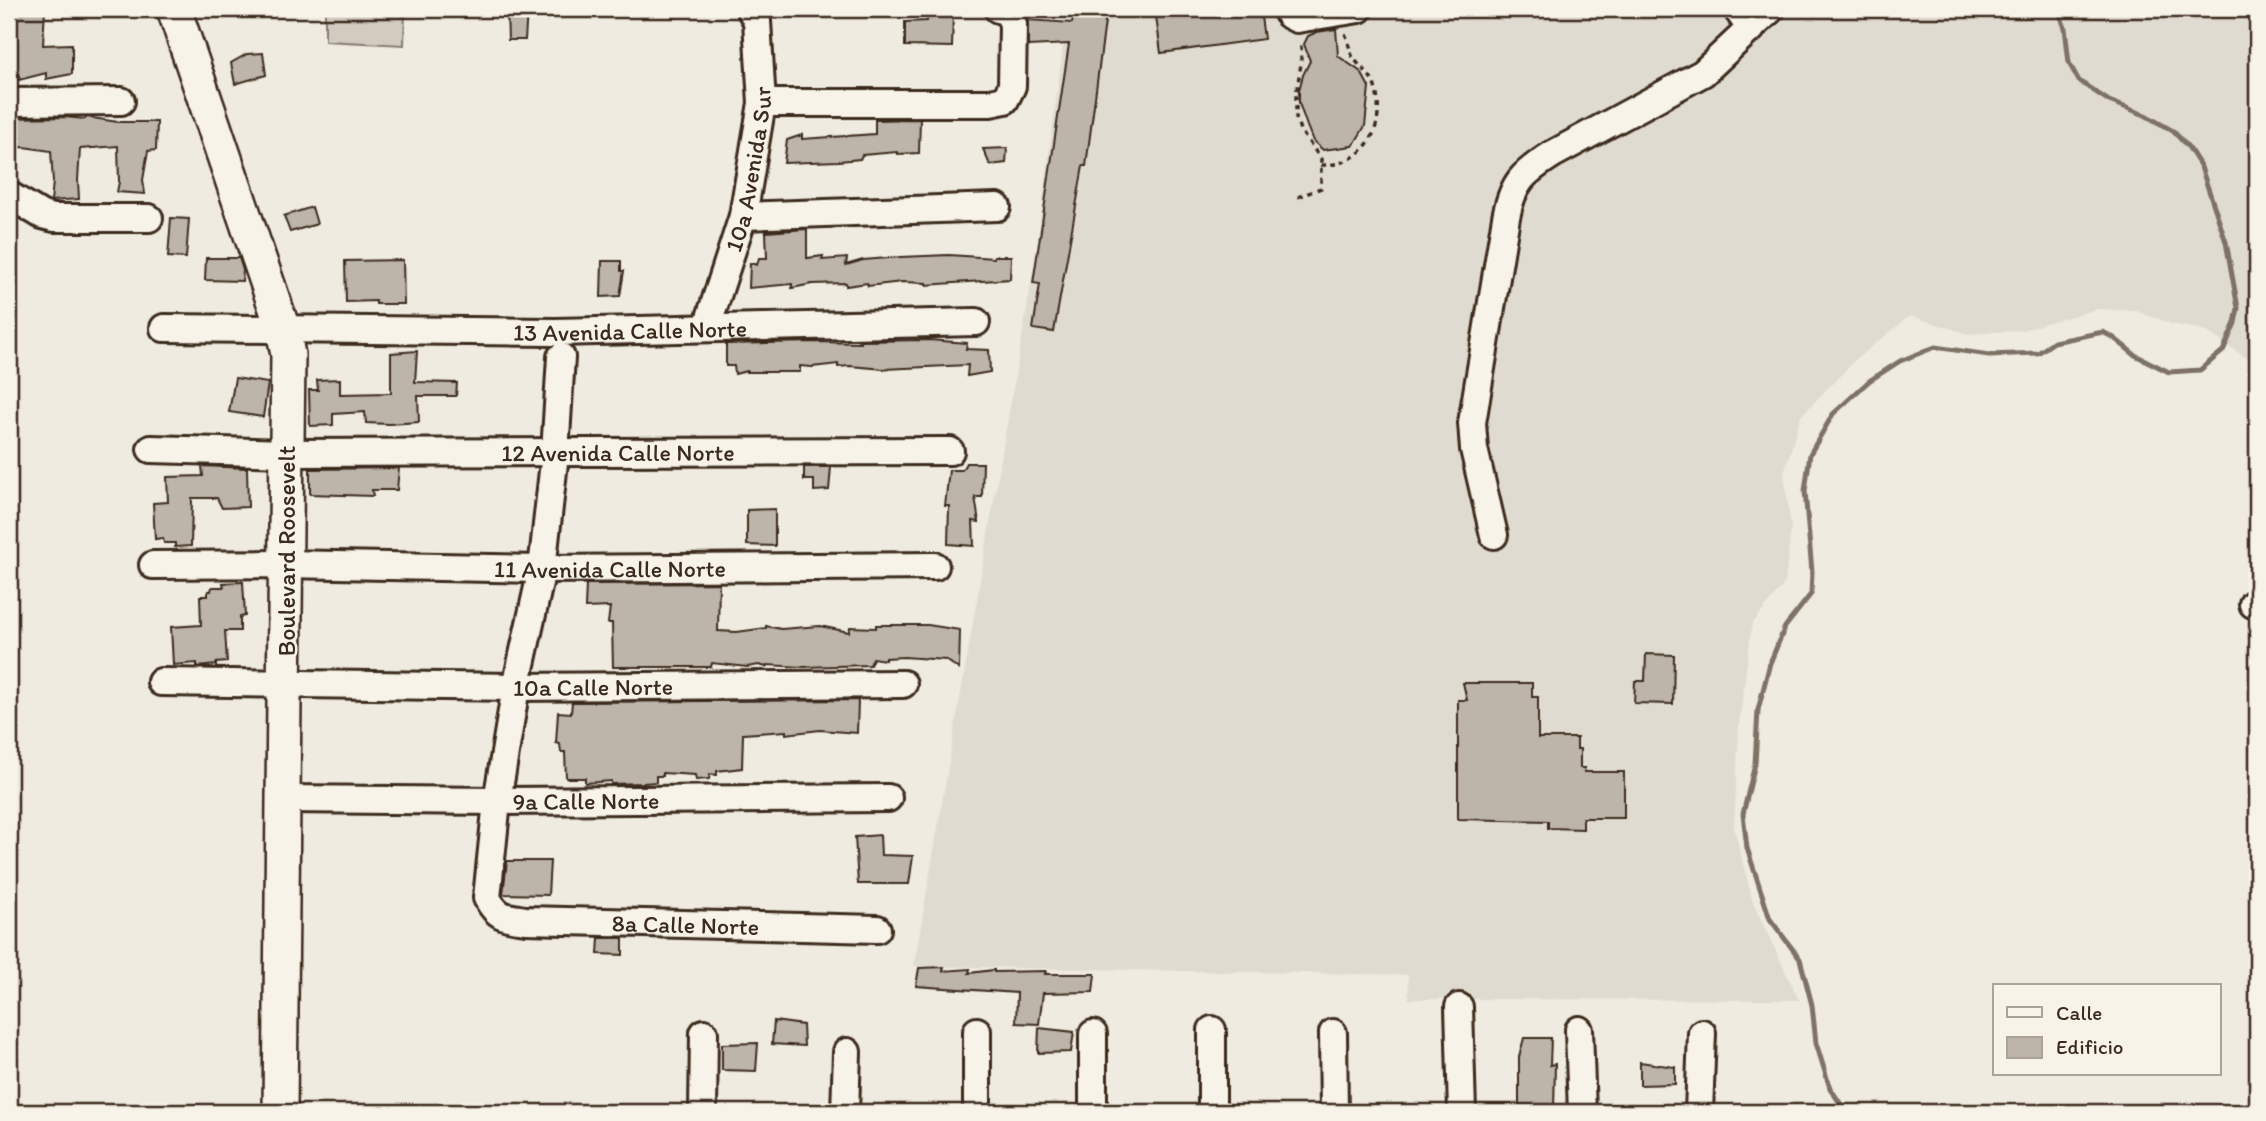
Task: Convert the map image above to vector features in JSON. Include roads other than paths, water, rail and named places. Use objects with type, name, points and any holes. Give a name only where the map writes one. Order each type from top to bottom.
[{"type":"main road","name":"Boulevard Roosevelt","points":[[174,9],[283,329],[288,355],[280,1112]]},
{"type":"street","name":"10a Avenida Sur","points":[[707,327],[743,216],[762,103],[757,20],[750,9]]},
{"type":"street","points":[[762,103],[990,103],[1005,100],[1012,86],[1013,24],[1008,12],[999,9]]},
{"type":"street","points":[[1286,9],[1289,15],[1297,19],[1359,9]]},
{"type":"street","points":[[1494,535],[1474,449],[1472,423],[1506,217],[1510,196],[1517,181],[1532,167],[1553,154],[1703,73],[1744,19],[1771,9]]},
{"type":"street","points":[[9,102],[121,101]]},
{"type":"street","points":[[9,195],[42,215],[54,218],[149,218]]},
{"type":"street","points":[[743,216],[998,207]]},
{"type":"street","name":"13 Avenida Calle Norte","points":[[164,328],[556,332],[976,322]]},
{"type":"street","points":[[497,801],[516,687],[542,569],[555,453],[561,357]]},
{"type":"street","name":"12 Avenida Calle Norte","points":[[152,449],[286,453],[950,451]]},
{"type":"street","name":"11 Avenida Calle Norte","points":[[153,565],[284,564],[542,569],[935,566]]},
{"type":"street","name":"10a Calle Norte","points":[[161,682],[516,687],[903,684]]},
{"type":"street","name":"9a Calle Norte","points":[[285,799],[497,801],[888,798]]},
{"type":"street","name":"8a Calle Norte","points":[[497,801],[487,898],[495,912],[503,916],[526,920],[877,929]]},
{"type":"street","points":[[1459,1007],[1462,1112]]},
{"type":"street","points":[[1212,1030],[1212,1112]]},
{"type":"street","points":[[1579,1030],[1582,1112]]},
{"type":"street","points":[[976,1112],[977,1031]]},
{"type":"street","points":[[1699,1112],[1702,1032]]},
{"type":"street","points":[[703,1112],[704,1033]]},
{"type":"street","points":[[1333,1033],[1334,1112]]},
{"type":"street","points":[[1093,1034],[1093,1112]]},
{"type":"street","points":[[845,1112],[847,1052]]},
{"type":"waterway","points":[[1846,1112],[1830,1088],[1816,1043],[1812,1005],[1800,959],[1770,919],[1747,848],[1743,814],[1755,764],[1758,710],[1770,663],[1785,627],[1811,594],[1812,572],[1805,491],[1810,454],[1833,414],[1869,381],[1900,361],[1935,347],[1989,355],[2038,353],[2054,342],[2103,332],[2135,355],[2169,372],[2200,370],[2223,351],[2235,323],[2238,308],[2226,242],[2201,167],[2189,148],[2173,131],[2145,115],[2109,101],[2079,81],[2069,63],[2065,28],[2058,9]]}]
